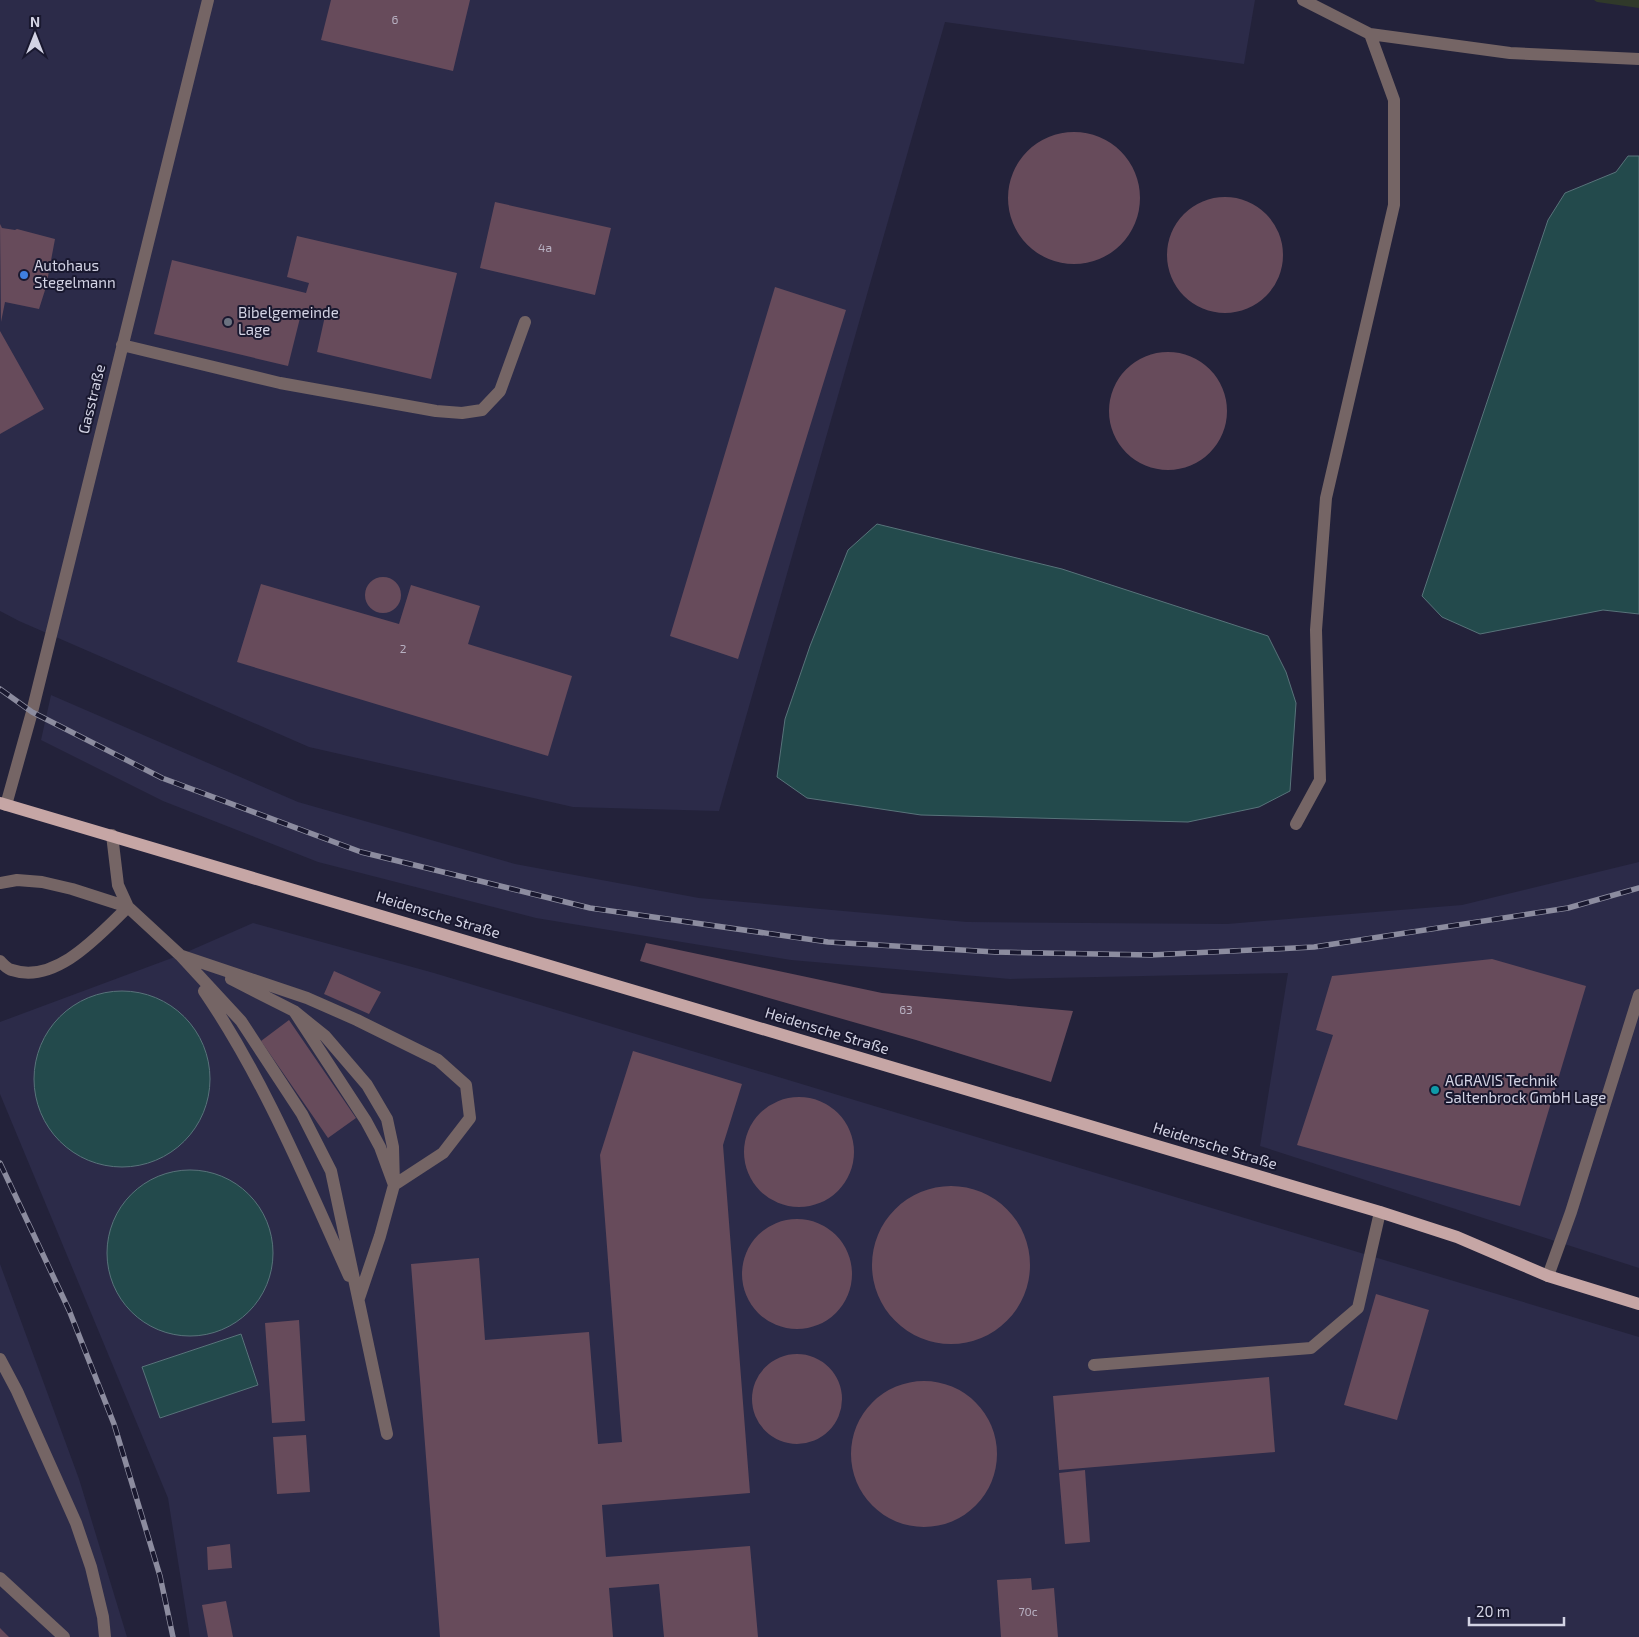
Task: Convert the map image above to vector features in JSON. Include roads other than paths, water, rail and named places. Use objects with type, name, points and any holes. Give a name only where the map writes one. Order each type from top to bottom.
[{"type":"main road","name":"Heidensche Straße","points":[[3,804],[1380,1212],[1457,1237],[1548,1276],[1639,1304]]},
{"type":"street","name":"Gasstraße","points":[[3,804],[34,702],[208,0]]},
{"type":"street","points":[[1303,0],[1370,34],[1510,53],[1639,59]]},
{"type":"street","points":[[1296,824],[1320,780],[1316,630],[1326,498],[1394,206],[1394,100],[1370,34]]},
{"type":"street","points":[[122,345],[280,383],[436,411],[462,413],[482,410],[500,391],[525,322]]},
{"type":"street","points":[[112,835],[118,886],[128,907],[180,955],[242,1021],[302,1114],[331,1170],[387,1434]]},
{"type":"street","points":[[0,883],[16,880],[42,882],[72,889],[128,907]]},
{"type":"street","points":[[0,961],[10,970],[33,974],[59,965],[86,948],[128,907]]},
{"type":"street","points":[[180,955],[307,998],[357,1020],[438,1060],[466,1085],[470,1118],[443,1152],[394,1185]]},
{"type":"street","points":[[180,955],[294,1011],[325,1036],[366,1085],[387,1119],[393,1147],[394,1185],[380,1236],[359,1298]]},
{"type":"street","points":[[180,955],[222,1017],[286,1138],[359,1298]]},
{"type":"street","points":[[1548,1276],[1571,1212],[1639,995]]},
{"type":"street","points":[[294,1011],[366,1121],[380,1147],[394,1185]]},
{"type":"street","points":[[1094,1365],[1311,1348],[1358,1308],[1380,1212]]},
{"type":"street","points":[[0,1360],[17,1391],[76,1523],[91,1567],[103,1617],[105,1637]]},
{"type":"street","points":[[0,1578],[64,1637]]},
{"type":"railway","points":[[0,689],[32,712],[162,778],[361,852],[590,908],[828,942],[995,952],[1151,955],[1314,947],[1568,908],[1639,888]]},
{"type":"railway","points":[[0,1163],[69,1310],[114,1424],[160,1576],[173,1637]]},
{"type":"place","name":"Autohaus Stegelmann","points":[[24,275]]},
{"type":"place","name":"Bibelgemeinde Lage","points":[[228,322]]},
{"type":"place","name":"AGRAVIS Technik Saltenbrock GmbH Lage","points":[[1435,1090]]}]
